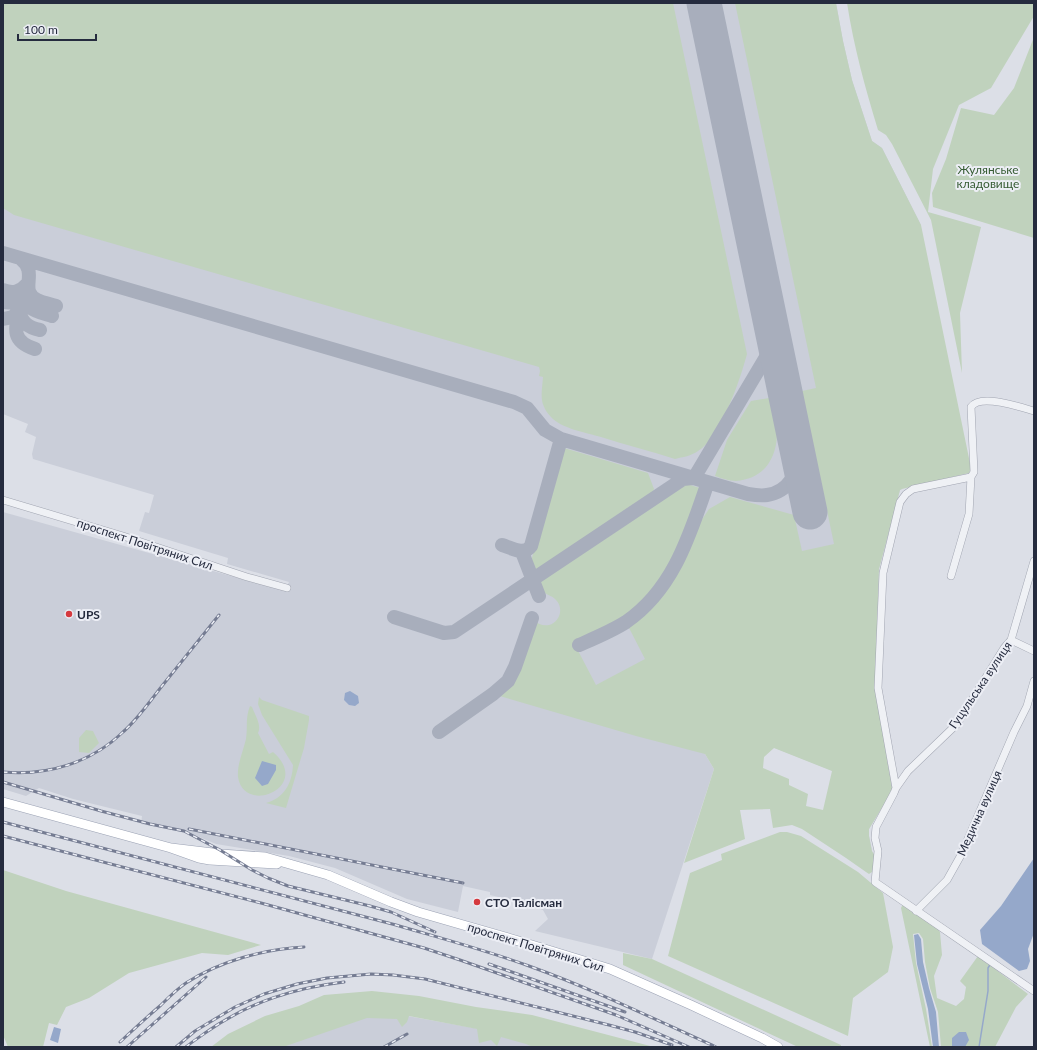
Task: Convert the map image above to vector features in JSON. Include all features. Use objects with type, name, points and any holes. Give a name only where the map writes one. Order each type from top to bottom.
[{"type":"main road","name":"проспект Повітряних Сил","points":[[3,802],[171,848],[198,858],[288,864],[328,875],[418,912],[610,969],[691,1005],[778,1047]]},
{"type":"street","points":[[951,576],[969,514],[971,477],[974,472],[971,407],[973,404],[984,401],[999,402],[1034,411]]},
{"type":"street","points":[[896,788],[878,688],[883,573],[900,502],[906,494],[913,489],[971,477]]},
{"type":"street","name":"проспект Повітряних Сил","points":[[3,500],[287,588]]},
{"type":"street","name":"Гуцульська вулиця","points":[[916,911],[875,882],[878,851],[875,832],[876,827],[896,788],[908,771],[957,724],[1004,648],[1011,640],[1034,561]]},
{"type":"street","points":[[1011,640],[1034,651]]},
{"type":"street","name":"Медична вулиця","points":[[916,911],[947,880],[961,856],[1014,732],[1027,706],[1034,681]]},
{"type":"street","name":"Медична вулиця","points":[[1027,706],[1034,699]]},
{"type":"street","points":[[916,911],[1034,991]]},
{"type":"shaded area","points":[[3,3],[836,3],[852,80],[872,141],[882,148],[921,225],[902,489],[900,490],[879,569],[878,578],[875,687],[892,788],[889,796],[869,829],[872,851],[838,773],[775,748],[705,754],[714,769],[652,959],[535,931],[548,919],[543,910],[523,903],[490,895],[490,892],[463,886],[458,912],[407,899],[335,868],[289,856],[216,844],[192,834],[141,824],[142,816],[73,799],[39,788],[26,796],[3,789],[3,512],[285,591],[289,582],[227,564],[228,558],[139,531],[145,512],[149,513],[154,495],[33,459],[32,454],[36,437],[25,432],[28,424],[3,414]]},
{"type":"shaded area","points":[[346,1005],[580,1047],[232,1047]]},
{"type":"green space","points":[[3,3],[673,3],[747,354],[740,378],[722,421],[706,444],[698,451],[675,459],[574,430],[555,421],[544,407],[542,402],[543,377],[539,376],[539,367],[14,215],[3,208]]},
{"type":"green space","points":[[735,3],[836,3],[852,80],[872,141],[882,148],[921,225],[971,468],[969,473],[900,490],[879,569],[875,687],[892,788],[889,796],[869,829],[872,851],[875,856],[875,865],[872,872],[869,874],[802,829],[792,825],[773,828],[770,809],[740,810],[745,839],[684,863],[714,769],[705,754],[636,736],[496,695],[510,682],[517,668],[534,621],[549,625],[556,621],[560,614],[560,607],[558,603],[554,598],[542,590],[539,582],[687,484],[700,488],[687,528],[671,564],[660,580],[648,595],[633,609],[610,625],[574,643],[596,685],[645,659],[628,626],[649,609],[673,579],[685,559],[697,527],[709,509],[730,497],[794,515],[802,551],[834,544],[802,391],[816,388]],"holes":[[[774,748],[832,771],[823,810],[806,806],[808,794],[789,785],[789,779],[763,768],[764,757]]]},
{"type":"green space","points":[[847,3],[1034,3],[1034,16],[991,88],[959,105],[933,169],[928,212],[981,227],[960,313],[962,373],[931,220],[892,144],[886,135],[878,130],[860,67]]},
{"type":"green space","name":"Жулянське кладовище","points":[[1034,37],[1034,238],[933,207],[932,193],[946,159],[961,108],[994,115],[1014,88]]},
{"type":"green space","points":[[769,398],[777,431],[776,444],[771,460],[761,472],[745,479],[733,481],[715,476],[727,440],[751,401]]},
{"type":"green space","points":[[564,448],[648,473],[654,489],[652,494],[535,572],[531,561]]},
{"type":"green space","points":[[259,697],[262,700],[309,716],[304,748],[286,808],[266,803],[278,798],[286,789],[291,778],[293,765],[262,715],[258,704]]},
{"type":"green space","points":[[250,706],[252,707],[259,723],[258,733],[269,754],[273,752],[283,765],[285,776],[281,786],[273,792],[262,795],[252,794],[243,789],[238,777],[239,763],[246,739],[247,719]]},
{"type":"green space","points":[[86,730],[93,731],[99,743],[89,753],[79,752],[79,738]]},
{"type":"green space","points":[[780,832],[787,832],[801,836],[858,872],[883,893],[893,947],[888,972],[853,998],[848,1036],[668,956],[690,873],[722,860],[721,854]]},
{"type":"green space","points":[[3,870],[66,891],[261,945],[228,955],[202,953],[129,973],[89,998],[66,1007],[57,1025],[49,1023],[43,1047],[8,1047],[3,1035]]},
{"type":"green space","points":[[903,904],[937,928],[940,932],[942,955],[934,976],[937,998],[956,1006],[964,999],[966,987],[960,981],[978,956],[1028,994],[1016,1007],[995,1047],[941,1047],[938,1012],[930,988],[925,962],[923,939],[919,933],[913,934],[916,963],[926,1009],[932,1047],[930,1047],[901,908]]},
{"type":"green space","points":[[623,953],[652,959],[841,1045],[841,1047],[798,1047],[623,965]]},
{"type":"green space","points":[[372,991],[419,996],[476,1007],[532,1015],[654,1047],[533,1047],[501,1037],[497,1046],[491,1040],[479,1043],[477,1029],[409,1016],[407,1022],[402,1027],[397,1019],[367,1018],[283,1047],[211,1047],[228,1034],[265,1016],[299,1006],[324,995]]},
{"type":"water","points":[[350,691],[358,696],[359,703],[355,706],[349,705],[344,700],[345,693]]},
{"type":"water","points":[[262,761],[276,765],[276,770],[268,784],[262,786],[255,778]]},
{"type":"water","points":[[1034,858],[1034,933],[1028,949],[1030,961],[1027,969],[1019,971],[982,944],[980,930],[1001,906]]},
{"type":"water","points":[[918,934],[921,939],[923,962],[936,1012],[939,1047],[933,1047],[928,1009],[917,964],[914,935]]},
{"type":"water","points":[[54,1027],[61,1029],[58,1043],[50,1040]]},
{"type":"water","points":[[959,1032],[966,1032],[969,1040],[965,1047],[952,1047],[952,1038]]},
{"type":"waterway","points":[[979,1047],[988,991],[988,968],[991,963]]},
{"type":"taxiway","points":[[3,253],[514,402],[527,408],[545,430],[561,439],[748,494],[767,495],[781,490],[786,486],[797,468],[798,453]]},
{"type":"taxiway","points":[[21,259],[26,264],[28,270],[28,286],[32,296],[39,301],[56,306]]},
{"type":"taxiway","points":[[3,290],[16,292],[27,284]]},
{"type":"taxiway","points":[[26,290],[25,297],[29,306],[32,309],[52,316]]},
{"type":"taxiway","points":[[3,302],[10,303],[16,301],[21,298],[25,292]]},
{"type":"taxiway","points":[[20,308],[23,321],[32,328],[40,330]]},
{"type":"taxiway","points":[[20,309],[16,328],[18,338],[27,346],[35,349]]},
{"type":"taxiway","points":[[3,319],[13,317],[20,309]]},
{"type":"taxiway","points":[[694,478],[775,342]]},
{"type":"taxiway","points":[[502,545],[521,551],[528,549],[531,546],[561,439]]},
{"type":"taxiway","points":[[394,617],[444,633],[454,632],[683,479],[692,478]]},
{"type":"taxiway","points":[[579,645],[626,622],[643,609],[657,594],[668,577],[687,540],[708,482]]},
{"type":"taxiway","points":[[522,552],[539,596]]},
{"type":"taxiway","points":[[439,732],[493,694],[508,681],[515,667],[532,618]]},
{"type":"runway","points":[[704,3],[810,512]]},
{"type":"railway","points":[[3,772],[36,772],[68,765],[97,752],[110,743],[139,716],[219,615]]},
{"type":"railway","points":[[3,782],[101,811],[184,831],[268,878],[288,886],[391,912],[435,932]]},
{"type":"railway","points":[[3,822],[396,925],[462,944],[529,966],[576,984],[716,1047]]},
{"type":"railway","points":[[189,829],[463,883]]},
{"type":"railway","points":[[3,836],[261,903],[424,948],[616,1015],[689,1047]]},
{"type":"railway","points":[[120,1042],[176,990],[199,975],[228,962],[258,953],[304,947]]},
{"type":"railway","points":[[489,964],[625,1012]]},
{"type":"railway","points":[[176,1047],[195,1031],[235,1007],[264,994],[297,984],[327,978],[371,974],[425,979],[609,1025],[672,1045]]},
{"type":"railway","points":[[127,1047],[206,977]]},
{"type":"railway","points":[[186,1047],[224,1021],[256,1004],[290,992],[344,982]]},
{"type":"railway","points":[[384,1047],[407,1034]]},
{"type":"place","name":"UPS","points":[[69,614]]},
{"type":"place","name":"СТО Талісман","points":[[477,902]]}]
